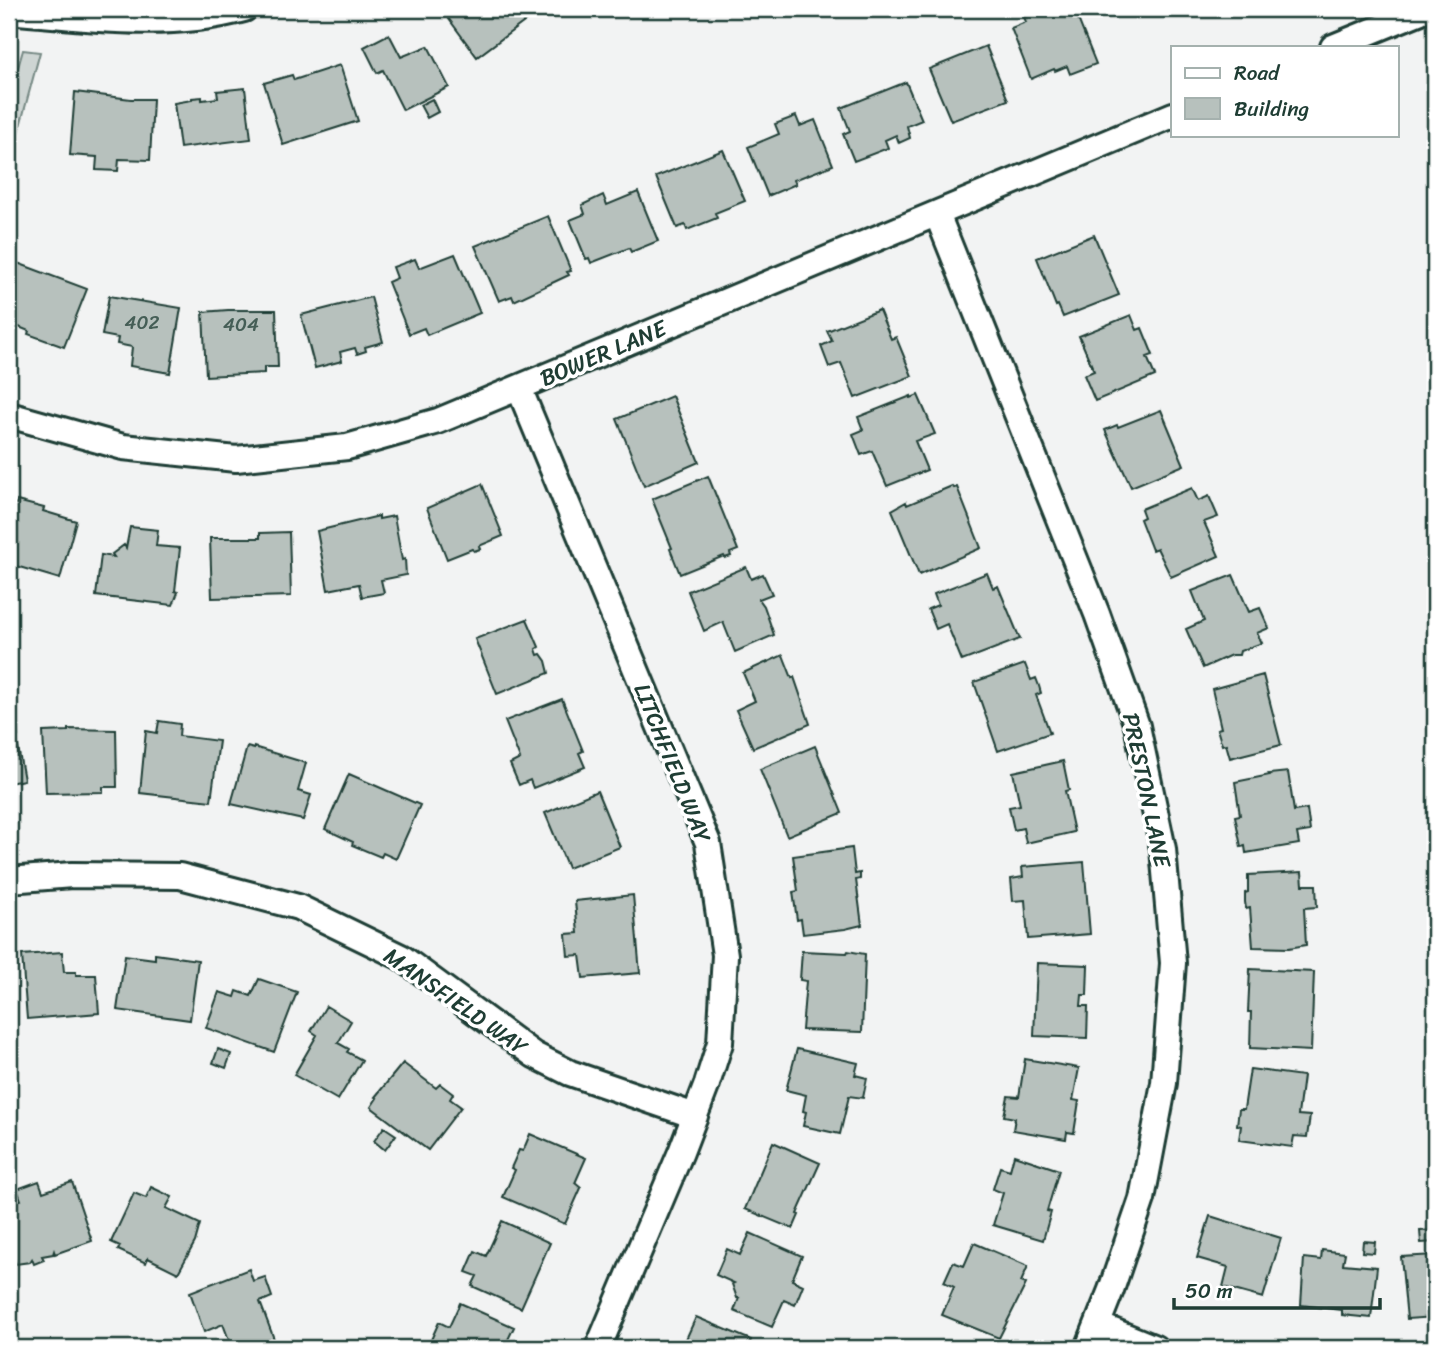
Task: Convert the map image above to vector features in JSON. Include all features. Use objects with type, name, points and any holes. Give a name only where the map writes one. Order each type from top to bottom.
[{"type":"street","points":[[9,11],[127,22],[219,16],[244,9]]},
{"type":"street","points":[[1334,46],[1370,19],[1426,9]]},
{"type":"street","name":"BOWER LANE","points":[[9,415],[123,447],[236,459],[348,447],[438,421],[1171,116]]},
{"type":"street","name":"PRESTON LANE","points":[[937,214],[1097,614],[1137,726],[1163,849],[1173,963],[1164,1083],[1142,1199],[1088,1348]]},
{"type":"street","name":"LITCHFIELD WAY","points":[[519,388],[708,843],[725,955],[720,1043],[695,1116],[598,1348]]},
{"type":"street","name":"MANSFIELD WAY","points":[[9,880],[72,874],[180,876],[298,907],[401,957],[534,1055],[570,1073],[695,1116]]},
{"type":"street","points":[[1098,1325],[1155,1348]]},
{"type":"shaded area","points":[[23,50],[40,52],[9,167],[9,99]]},
{"type":"building","points":[[1045,9],[1074,9],[1096,64],[1070,74],[1067,66],[1055,71],[1054,69],[1031,79],[1011,28],[1026,22],[1024,17]]},
{"type":"building","points":[[443,11],[539,11],[477,57]]},
{"type":"building","points":[[389,34],[401,57],[428,46],[449,87],[403,110],[383,70],[377,73],[364,47]]},
{"type":"building","points":[[986,46],[1008,100],[951,121],[929,69]]},
{"type":"building","points":[[340,65],[358,121],[283,145],[264,83],[292,75],[294,80]]},
{"type":"building","points":[[906,82],[922,120],[907,126],[910,138],[899,143],[896,135],[885,140],[888,148],[854,161],[843,134],[850,131],[841,108]]},
{"type":"building","points":[[245,88],[251,139],[180,148],[174,103],[192,98],[218,98],[217,91]]},
{"type":"building","points":[[75,92],[153,99],[150,160],[119,159],[118,171],[96,170],[97,157],[70,155]]},
{"type":"building","points":[[432,99],[438,112],[427,118],[420,105]]},
{"type":"building","points":[[796,116],[800,126],[815,120],[833,165],[794,180],[796,184],[768,196],[748,147],[779,134],[775,124]]},
{"type":"building","points":[[723,150],[745,201],[715,213],[717,218],[687,230],[685,225],[677,228],[656,177]]},
{"type":"building","points":[[638,192],[658,241],[631,252],[629,248],[591,263],[589,258],[586,259],[570,220],[585,214],[582,205],[603,195],[607,205]]},
{"type":"building","points":[[548,216],[571,271],[567,272],[569,275],[514,301],[512,296],[499,301],[475,246]]},
{"type":"building","points":[[1094,235],[1119,295],[1063,317],[1037,258]]},
{"type":"building","points":[[455,254],[480,313],[427,335],[424,328],[409,334],[388,282],[397,278],[393,267],[415,259],[419,268]]},
{"type":"building","points":[[12,261],[87,289],[64,347],[28,334],[29,331],[9,323],[9,270]]},
{"type":"building","points":[[109,296],[181,308],[170,373],[130,366],[132,347],[117,344],[118,338],[102,335]]},
{"type":"building","points":[[371,297],[383,342],[365,347],[366,351],[357,354],[355,348],[340,352],[342,361],[315,368],[301,315]]},
{"type":"building","points":[[276,310],[278,367],[264,367],[264,373],[206,376],[203,312]]},
{"type":"building","points":[[879,310],[891,339],[896,337],[912,376],[855,398],[841,363],[829,367],[821,346],[832,341],[827,331]]},
{"type":"building","points":[[1131,315],[1137,330],[1142,328],[1153,355],[1147,357],[1155,376],[1095,401],[1084,375],[1094,371],[1079,336]]},
{"type":"building","points":[[918,395],[935,434],[915,441],[927,470],[887,486],[872,451],[861,455],[853,434],[863,430],[858,417]]},
{"type":"building","points":[[672,396],[699,462],[644,486],[617,419]]},
{"type":"building","points":[[1161,410],[1184,465],[1131,487],[1105,430]]},
{"type":"building","points":[[708,476],[738,550],[730,553],[731,556],[724,556],[680,574],[652,499]]},
{"type":"building","points":[[482,484],[503,536],[479,546],[480,549],[472,549],[447,559],[427,508]]},
{"type":"building","points":[[952,486],[957,487],[981,548],[919,575],[892,510],[906,502],[907,505]]},
{"type":"building","points":[[1192,488],[1198,501],[1209,496],[1218,517],[1204,522],[1219,556],[1171,577],[1157,548],[1152,550],[1140,519],[1144,517],[1141,509]]},
{"type":"building","points":[[17,501],[76,521],[60,579],[9,564],[9,502],[16,504]]},
{"type":"building","points":[[379,516],[379,519],[394,516],[402,560],[405,559],[406,575],[381,580],[384,593],[362,597],[359,584],[328,590],[317,531]]},
{"type":"building","points":[[130,527],[158,530],[156,546],[180,548],[175,591],[178,592],[173,605],[96,596],[101,555],[114,557],[112,554],[124,545],[126,548]]},
{"type":"building","points":[[289,532],[291,596],[212,598],[210,538],[260,538],[260,533]]},
{"type":"building","points":[[746,567],[751,579],[763,574],[772,594],[759,599],[774,635],[735,652],[723,622],[704,631],[688,591]]},
{"type":"building","points":[[987,573],[993,588],[998,586],[1020,639],[962,661],[947,624],[936,629],[928,609],[938,605],[934,594]]},
{"type":"building","points":[[1233,575],[1249,612],[1260,608],[1269,628],[1257,633],[1262,643],[1203,668],[1186,629],[1204,621],[1192,591]]},
{"type":"building","points":[[527,619],[539,647],[536,649],[538,655],[541,654],[546,661],[549,673],[497,694],[475,639]]},
{"type":"building","points":[[783,655],[792,678],[794,677],[810,724],[753,748],[736,710],[755,701],[743,673]]},
{"type":"building","points":[[1025,664],[1031,680],[1036,678],[1039,686],[1041,693],[1036,695],[1050,733],[998,751],[974,682]]},
{"type":"building","points":[[1263,675],[1281,745],[1230,758],[1217,729],[1221,728],[1212,689]]},
{"type":"building","points":[[562,699],[583,751],[579,753],[585,767],[533,788],[530,780],[519,785],[510,764],[520,759],[505,721]]},
{"type":"building","points":[[9,721],[14,721],[17,727],[16,736],[24,780],[9,783]]},
{"type":"building","points":[[159,721],[180,724],[179,736],[219,741],[211,801],[140,793],[146,731],[157,733]]},
{"type":"building","points":[[68,729],[116,730],[117,787],[103,787],[103,792],[46,793],[43,732]]},
{"type":"building","points":[[815,746],[842,813],[787,836],[760,769]]},
{"type":"building","points":[[247,747],[306,763],[298,791],[311,795],[303,820],[231,804]]},
{"type":"building","points":[[1063,761],[1069,790],[1065,791],[1074,832],[1026,843],[1023,828],[1014,830],[1009,807],[1020,805],[1013,772]]},
{"type":"building","points":[[1288,772],[1294,811],[1307,809],[1310,831],[1297,833],[1299,844],[1246,853],[1245,846],[1241,847],[1235,816],[1240,815],[1235,782]]},
{"type":"building","points":[[349,774],[420,805],[396,859],[383,853],[381,857],[352,845],[353,842],[325,829]]},
{"type":"building","points":[[597,791],[620,847],[568,868],[545,813]]},
{"type":"building","points":[[852,848],[855,874],[860,873],[860,879],[856,880],[862,925],[803,934],[801,919],[797,920],[793,892],[798,891],[793,856]]},
{"type":"building","points":[[1084,862],[1090,934],[1028,939],[1025,900],[1013,901],[1011,879],[1023,877],[1022,867]]},
{"type":"building","points":[[1302,872],[1303,885],[1316,885],[1317,907],[1304,908],[1306,945],[1289,948],[1253,947],[1250,908],[1246,909],[1245,902],[1248,875]]},
{"type":"building","points":[[633,895],[640,973],[583,978],[580,955],[568,956],[566,934],[578,933],[575,901]]},
{"type":"building","points":[[802,951],[848,951],[865,954],[862,1032],[802,1030],[806,981],[800,980]]},
{"type":"building","points":[[62,952],[64,972],[96,975],[99,1013],[27,1019],[22,955]]},
{"type":"building","points":[[155,954],[198,960],[190,1020],[117,1010],[125,955],[155,959]]},
{"type":"building","points":[[1037,963],[1088,965],[1087,995],[1082,995],[1081,1006],[1088,1006],[1087,1038],[1034,1036]]},
{"type":"building","points":[[1250,969],[1314,972],[1311,1051],[1250,1048]]},
{"type":"building","points":[[259,979],[297,992],[274,1052],[206,1028],[219,992],[235,997],[237,991],[251,996]]},
{"type":"building","points":[[326,1006],[351,1021],[338,1043],[349,1049],[347,1052],[362,1060],[338,1100],[294,1075],[317,1035],[311,1031]]},
{"type":"building","points":[[218,1049],[231,1054],[226,1068],[213,1063]]},
{"type":"building","points":[[797,1049],[858,1063],[855,1075],[867,1078],[863,1098],[849,1096],[840,1134],[803,1126],[806,1095],[786,1090]]},
{"type":"building","points":[[1025,1059],[1079,1068],[1073,1100],[1079,1101],[1074,1133],[1067,1132],[1066,1139],[1013,1130],[1015,1118],[1004,1116],[1008,1096],[1019,1097]]},
{"type":"building","points":[[403,1063],[436,1088],[440,1084],[453,1094],[450,1099],[461,1107],[428,1150],[371,1107],[377,1098],[375,1097]]},
{"type":"building","points":[[1250,1069],[1303,1076],[1298,1115],[1310,1116],[1307,1137],[1294,1136],[1292,1147],[1239,1140],[1239,1109],[1244,1109]]},
{"type":"building","points":[[384,1127],[396,1135],[385,1150],[374,1141]]},
{"type":"building","points":[[530,1134],[586,1158],[575,1183],[581,1188],[565,1224],[503,1197],[515,1170],[511,1168],[519,1150],[523,1151]]},
{"type":"building","points":[[773,1142],[820,1163],[793,1229],[745,1209]]},
{"type":"building","points":[[1014,1155],[1059,1170],[1047,1211],[1051,1212],[1043,1240],[993,1225],[1003,1193],[993,1189],[1000,1167],[1010,1170]]},
{"type":"building","points":[[39,1181],[43,1192],[72,1182],[92,1241],[55,1254],[54,1251],[53,1254],[42,1256],[44,1260],[34,1264],[32,1259],[30,1262],[16,1264],[9,1243],[9,1204],[21,1200],[17,1189]]},
{"type":"building","points":[[151,1187],[172,1197],[166,1208],[200,1224],[195,1242],[178,1273],[148,1258],[146,1263],[118,1250],[120,1246],[111,1242],[134,1193],[146,1198]]},
{"type":"building","points":[[1210,1216],[1281,1238],[1263,1298],[1223,1287],[1228,1267],[1197,1258]]},
{"type":"building","points":[[502,1221],[550,1243],[521,1308],[472,1286],[477,1276],[466,1272],[475,1251],[486,1256]]},
{"type":"building","points":[[1435,1230],[1435,1242],[1421,1243],[1420,1231]]},
{"type":"building","points":[[750,1233],[802,1256],[792,1280],[803,1285],[795,1305],[784,1300],[772,1327],[734,1311],[739,1298],[732,1284],[734,1283],[716,1275],[727,1249],[740,1255]]},
{"type":"building","points":[[1363,1241],[1375,1242],[1374,1253],[1362,1252]]},
{"type":"building","points":[[974,1243],[1028,1266],[1021,1282],[1026,1284],[999,1338],[942,1315],[954,1287],[944,1282],[953,1262],[964,1266]]},
{"type":"building","points":[[1322,1250],[1345,1253],[1343,1264],[1377,1267],[1371,1318],[1342,1315],[1342,1310],[1301,1305],[1304,1258],[1321,1260]]},
{"type":"building","points":[[1435,1255],[1435,1317],[1407,1319],[1401,1257]]},
{"type":"building","points":[[249,1269],[253,1281],[265,1277],[272,1297],[260,1302],[274,1339],[248,1348],[232,1348],[223,1324],[204,1332],[190,1292]]},
{"type":"building","points":[[460,1303],[514,1327],[504,1348],[439,1348],[430,1342],[439,1322],[449,1327]]},
{"type":"building","points":[[696,1317],[751,1340],[748,1348],[682,1348]]}]
